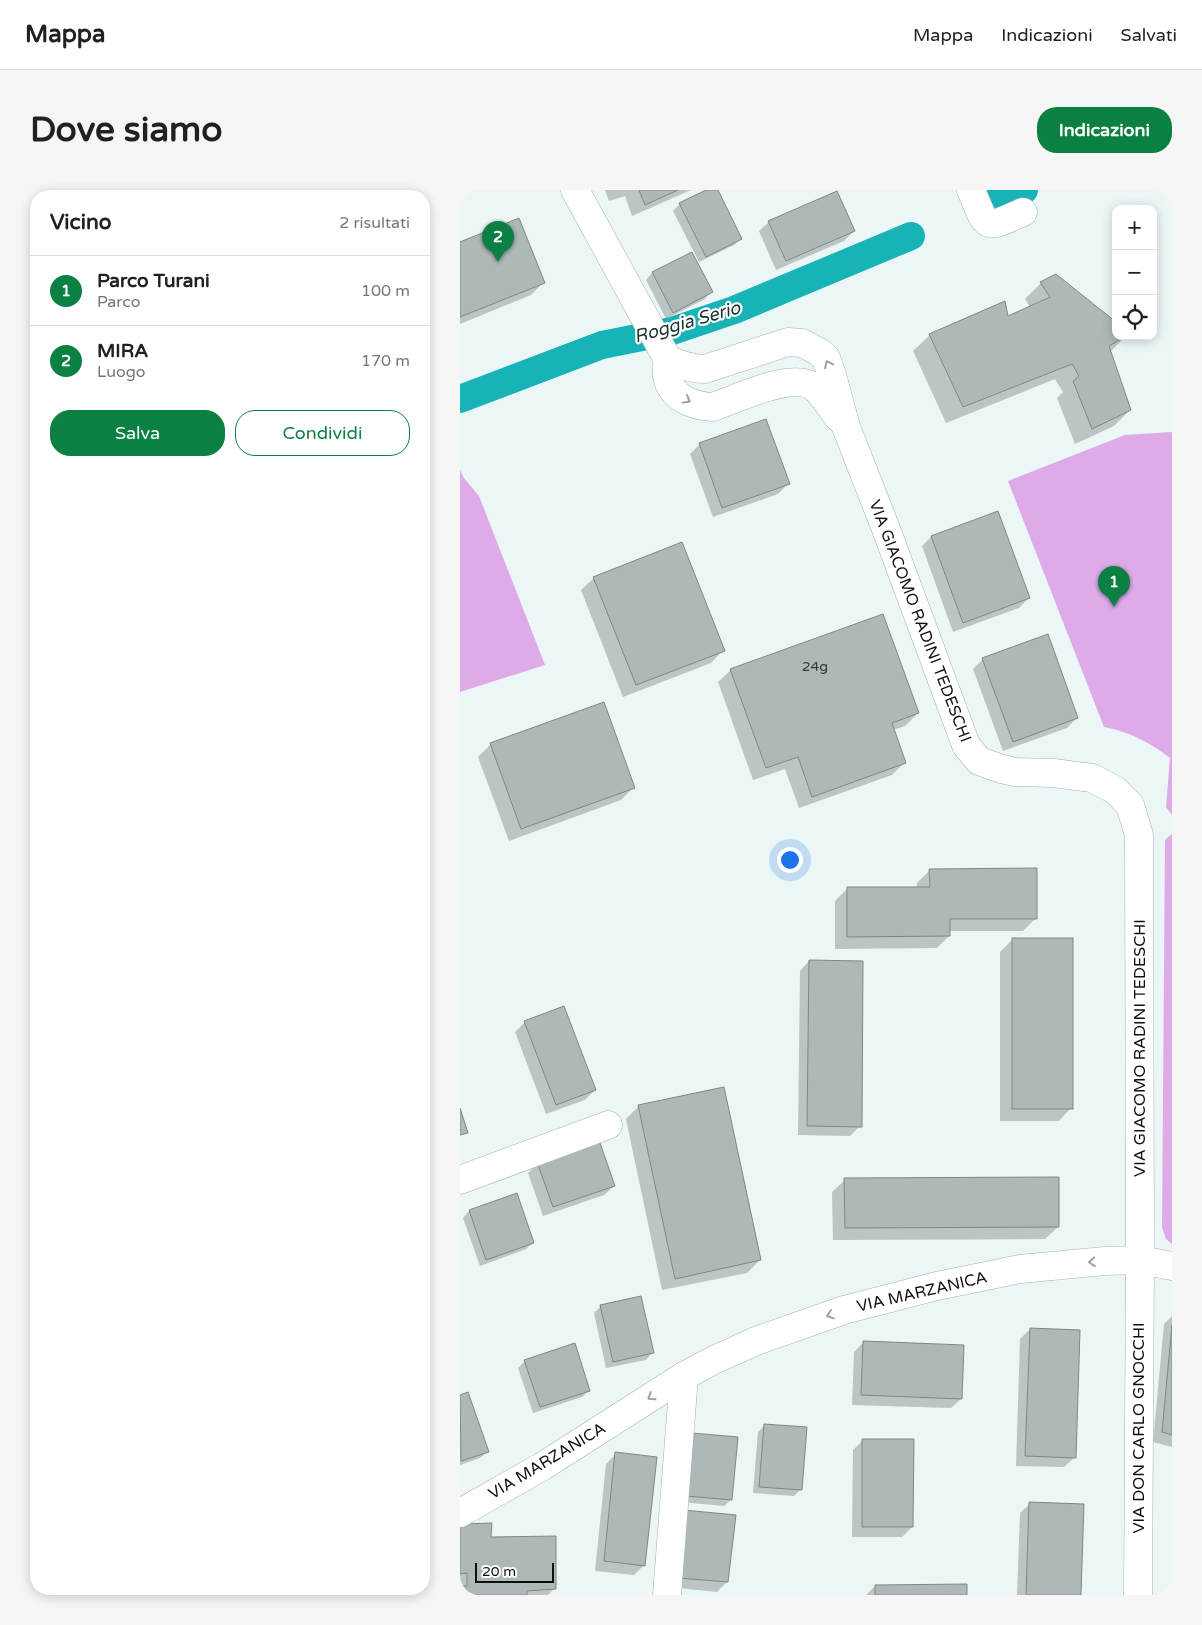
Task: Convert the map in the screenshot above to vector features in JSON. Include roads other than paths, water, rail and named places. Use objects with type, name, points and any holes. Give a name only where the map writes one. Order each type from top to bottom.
[{"type":"street","points":[[575,190],[662,350]]},
{"type":"street","points":[[971,190],[983,219],[988,224],[995,225],[1023,212]]},
{"type":"street","name":"VIA GIACOMO RADINI TEDESCHI","points":[[662,350],[696,369],[705,369],[788,342],[802,343],[820,352],[826,358],[832,374],[846,428],[886,529],[966,745],[979,761],[1002,769],[1015,772],[1054,773],[1092,778],[1115,790],[1130,805],[1139,836],[1140,1260]]},
{"type":"street","name":"VIA GIACOMO RADINI TEDESCHI","points":[[662,350],[671,387],[685,401],[703,407],[713,407],[780,383],[796,381],[806,383],[815,388],[846,428]]},
{"type":"street","points":[[460,1180],[608,1125]]},
{"type":"street","name":"VIA MARZANICA","points":[[460,1513],[543,1466],[684,1376],[714,1360],[756,1341],[844,1310],[937,1286],[1020,1269],[1105,1261],[1140,1260],[1172,1266]]},
{"type":"street","name":"VIA DON CARLO GNOCCHI","points":[[1138,1595],[1140,1260]]},
{"type":"street","points":[[667,1595],[684,1376]]},
{"type":"waterway","name":"Roggia Serio","points":[[994,202],[1024,190]]},
{"type":"waterway","name":"Roggia Serio","points":[[460,399],[602,345],[672,331],[734,310],[911,236]]},
{"type":"place","name":"MIRA","points":[[498,262]]},
{"type":"place","name":"Parco Turani","points":[[1114,607]]}]
